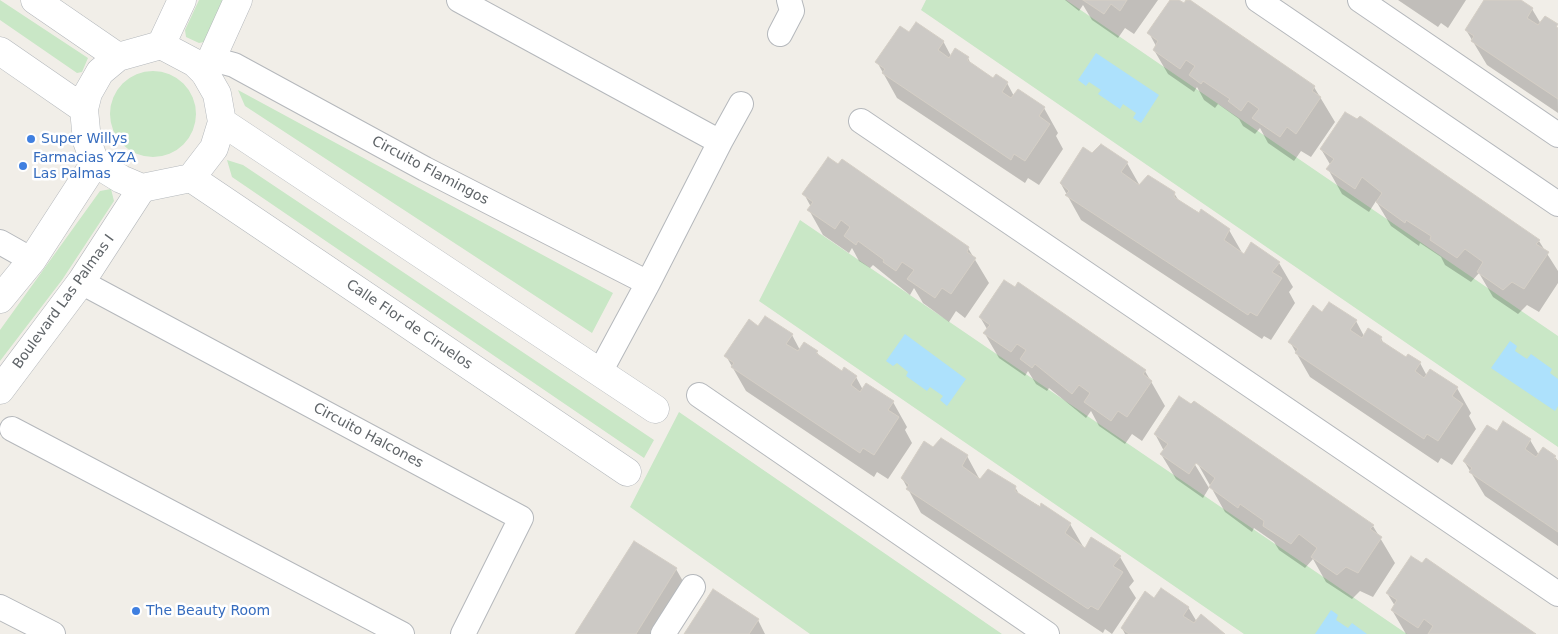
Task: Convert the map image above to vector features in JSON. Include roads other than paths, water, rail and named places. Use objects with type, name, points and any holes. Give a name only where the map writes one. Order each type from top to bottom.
[{"type":"main road","points":[[35,0],[118,57]]},
{"type":"main road","points":[[161,45],[182,0]]},
{"type":"main road","points":[[208,66],[195,63],[161,45],[118,57],[100,72],[88,93],[84,109],[87,141],[95,163],[121,179],[142,188],[191,178],[214,148],[222,122],[217,94],[208,66],[238,0]]},
{"type":"main road","points":[[0,51],[84,109]]},
{"type":"main road","points":[[222,122],[655,409]]},
{"type":"main road","points":[[0,299],[32,260],[95,163]]},
{"type":"main road","name":"Calle Flor de Ciruelos","points":[[191,178],[627,472]]},
{"type":"main road","name":"Boulevard Las Palmas I","points":[[0,390],[91,288],[142,188]]},
{"type":"street","points":[[459,0],[720,142]]},
{"type":"street","points":[[780,34],[792,10],[789,0]]},
{"type":"street","points":[[1258,0],[1558,204]]},
{"type":"street","points":[[1360,0],[1558,135]]},
{"type":"street","name":"Circuito Flamingos","points":[[208,66],[234,65],[424,169],[648,283]]},
{"type":"street","points":[[600,372],[741,104]]},
{"type":"street","points":[[861,121],[1558,594]]},
{"type":"street","points":[[0,242],[32,260]]},
{"type":"street","name":"Circuito Halcones","points":[[91,288],[521,518],[463,634]]},
{"type":"street","points":[[699,395],[1047,634]]},
{"type":"street","points":[[12,429],[402,634]]},
{"type":"street","points":[[663,634],[693,587]]},
{"type":"street","points":[[0,607],[53,634]]},
{"type":"water","points":[[1096,53],[1159,95],[1141,123],[1133,118],[1136,113],[1123,104],[1120,109],[1098,94],[1101,90],[1089,82],[1086,86],[1078,80]]},
{"type":"water","points":[[905,334],[966,379],[947,406],[940,400],[943,396],[930,387],[927,391],[906,376],[908,372],[897,363],[893,366],[886,361]]},
{"type":"water","points":[[1510,341],[1517,346],[1515,351],[1527,359],[1531,354],[1552,369],[1550,373],[1558,379],[1558,406],[1555,411],[1491,368]]},
{"type":"water","points":[[1331,610],[1338,615],[1336,620],[1348,628],[1352,623],[1367,634],[1315,634]]},
{"type":"place","name":"Super Willys","points":[[31,139]]},
{"type":"place","name":"Farmacias YZA Las Palmas","points":[[23,166]]},
{"type":"place","name":"The Beauty Room","points":[[136,611]]}]
